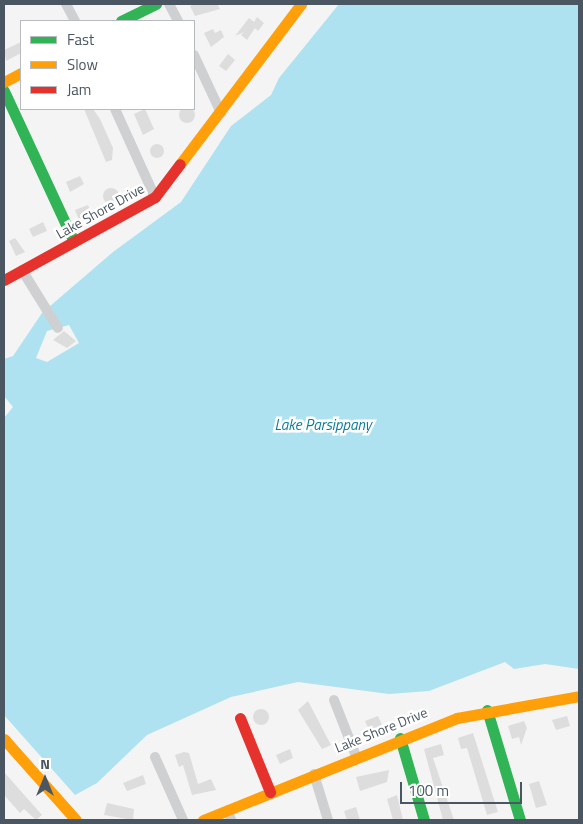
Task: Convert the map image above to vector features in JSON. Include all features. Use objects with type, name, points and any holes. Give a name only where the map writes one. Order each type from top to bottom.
[{"type":"street","points":[[66,4],[74,20]]},
{"type":"street","points":[[123,20],[156,4]]},
{"type":"street","points":[[170,4],[178,20]]},
{"type":"street","name":"Lake Shore Drive","points":[[4,280],[155,197],[221,113],[301,4]]},
{"type":"street","points":[[195,57],[221,113]]},
{"type":"street","points":[[4,82],[20,74]]},
{"type":"street","points":[[4,90],[74,242]]},
{"type":"street","points":[[115,110],[155,197]]},
{"type":"street","points":[[22,270],[44,300],[58,328]]},
{"type":"street","name":"Lake Shore Drive","points":[[203,820],[230,815],[270,792],[400,738],[486,710],[579,696]]},
{"type":"street","points":[[334,700],[356,756]]},
{"type":"street","points":[[486,710],[520,820]]},
{"type":"street","points":[[240,718],[270,792]]},
{"type":"street","points":[[400,738],[424,820]]},
{"type":"street","points":[[4,739],[76,820]]},
{"type":"street","points":[[155,757],[183,820]]},
{"type":"street","points":[[314,774],[328,820]]},
{"type":"water","name":"Lake Parsippany","points":[[339,4],[579,4],[579,669],[545,664],[514,669],[505,662],[429,691],[389,694],[298,682],[231,697],[147,735],[97,783],[75,795],[4,715],[4,418],[13,407],[4,396],[4,359],[13,356],[42,313],[113,252],[181,202],[231,126],[271,95],[279,78]],"holes":[[[69,325],[79,343],[47,362],[36,358],[47,331]]]},
{"type":"building","points":[[194,4],[217,4],[220,9],[195,16],[190,6]]},
{"type":"building","points":[[257,17],[264,23],[258,31],[255,28],[247,40],[241,35],[244,32],[235,36],[249,18],[254,22]]},
{"type":"building","points":[[213,29],[215,33],[221,30],[224,37],[211,47],[204,33]]},
{"type":"building","points":[[20,42],[20,54],[6,61],[4,50]]},
{"type":"building","points":[[228,54],[235,60],[226,71],[219,66]]},
{"type":"building","points":[[84,110],[94,110],[100,119],[113,148],[112,160],[106,162]]},
{"type":"building","points":[[145,110],[154,129],[143,135],[134,114]]},
{"type":"building","points":[[182,110],[192,110],[194,118],[187,123],[179,115]]},
{"type":"building","points":[[154,144],[160,144],[164,151],[160,158],[154,158],[150,154],[150,148]]},
{"type":"building","points":[[80,176],[84,184],[70,192],[66,182]]},
{"type":"building","points":[[111,188],[117,190],[119,196],[117,202],[111,204],[105,202],[103,196],[105,190]]},
{"type":"building","points":[[88,205],[92,214],[79,220],[75,210]]},
{"type":"building","points":[[43,222],[47,231],[33,237],[29,229]]},
{"type":"building","points":[[15,238],[25,252],[16,256],[9,241]]},
{"type":"building","points":[[64,331],[76,341],[67,348],[53,340]]},
{"type":"building","points":[[308,701],[331,745],[322,749],[298,710]]},
{"type":"building","points":[[261,709],[269,717],[261,725],[253,717]]},
{"type":"building","points":[[378,716],[382,725],[369,730],[365,721]]},
{"type":"building","points":[[567,716],[570,726],[556,730],[552,720]]},
{"type":"building","points":[[524,721],[527,728],[521,745],[519,737],[512,739],[508,726]]},
{"type":"building","points":[[473,733],[498,812],[487,815],[467,748],[461,749],[458,738]]},
{"type":"building","points":[[441,744],[444,755],[433,758],[454,820],[443,820],[424,749]]},
{"type":"building","points":[[290,749],[293,758],[280,764],[276,755]]},
{"type":"building","points":[[184,752],[189,753],[198,784],[211,779],[216,790],[192,795],[183,765],[179,767],[175,755]]},
{"type":"building","points":[[389,770],[387,782],[360,791],[356,777]]},
{"type":"building","points":[[4,772],[42,815],[36,820],[24,809],[20,813],[4,795]]},
{"type":"building","points":[[143,775],[146,784],[127,791],[123,783]]},
{"type":"building","points":[[539,781],[547,805],[536,808],[529,784]]},
{"type":"building","points":[[397,795],[403,820],[393,820],[387,799]]},
{"type":"building","points":[[107,803],[134,809],[133,820],[104,815]]},
{"type":"building","points":[[356,807],[360,820],[347,820],[344,811]]},
{"type":"traffic: fast","points":[[123,20],[156,4]]},
{"type":"traffic: fast","points":[[4,91],[74,242]]},
{"type":"traffic: fast","points":[[487,710],[520,820]]},
{"type":"traffic: fast","points":[[400,738],[424,820]]},
{"type":"traffic: slow","points":[[180,164],[301,4]]},
{"type":"traffic: slow","points":[[4,82],[20,74]]},
{"type":"traffic: slow","points":[[203,820],[457,718],[579,696]]},
{"type":"traffic: slow","points":[[4,739],[76,820]]},
{"type":"traffic: jam","points":[[4,280],[155,197],[180,164]]},
{"type":"traffic: jam","points":[[240,718],[270,792]]}]
